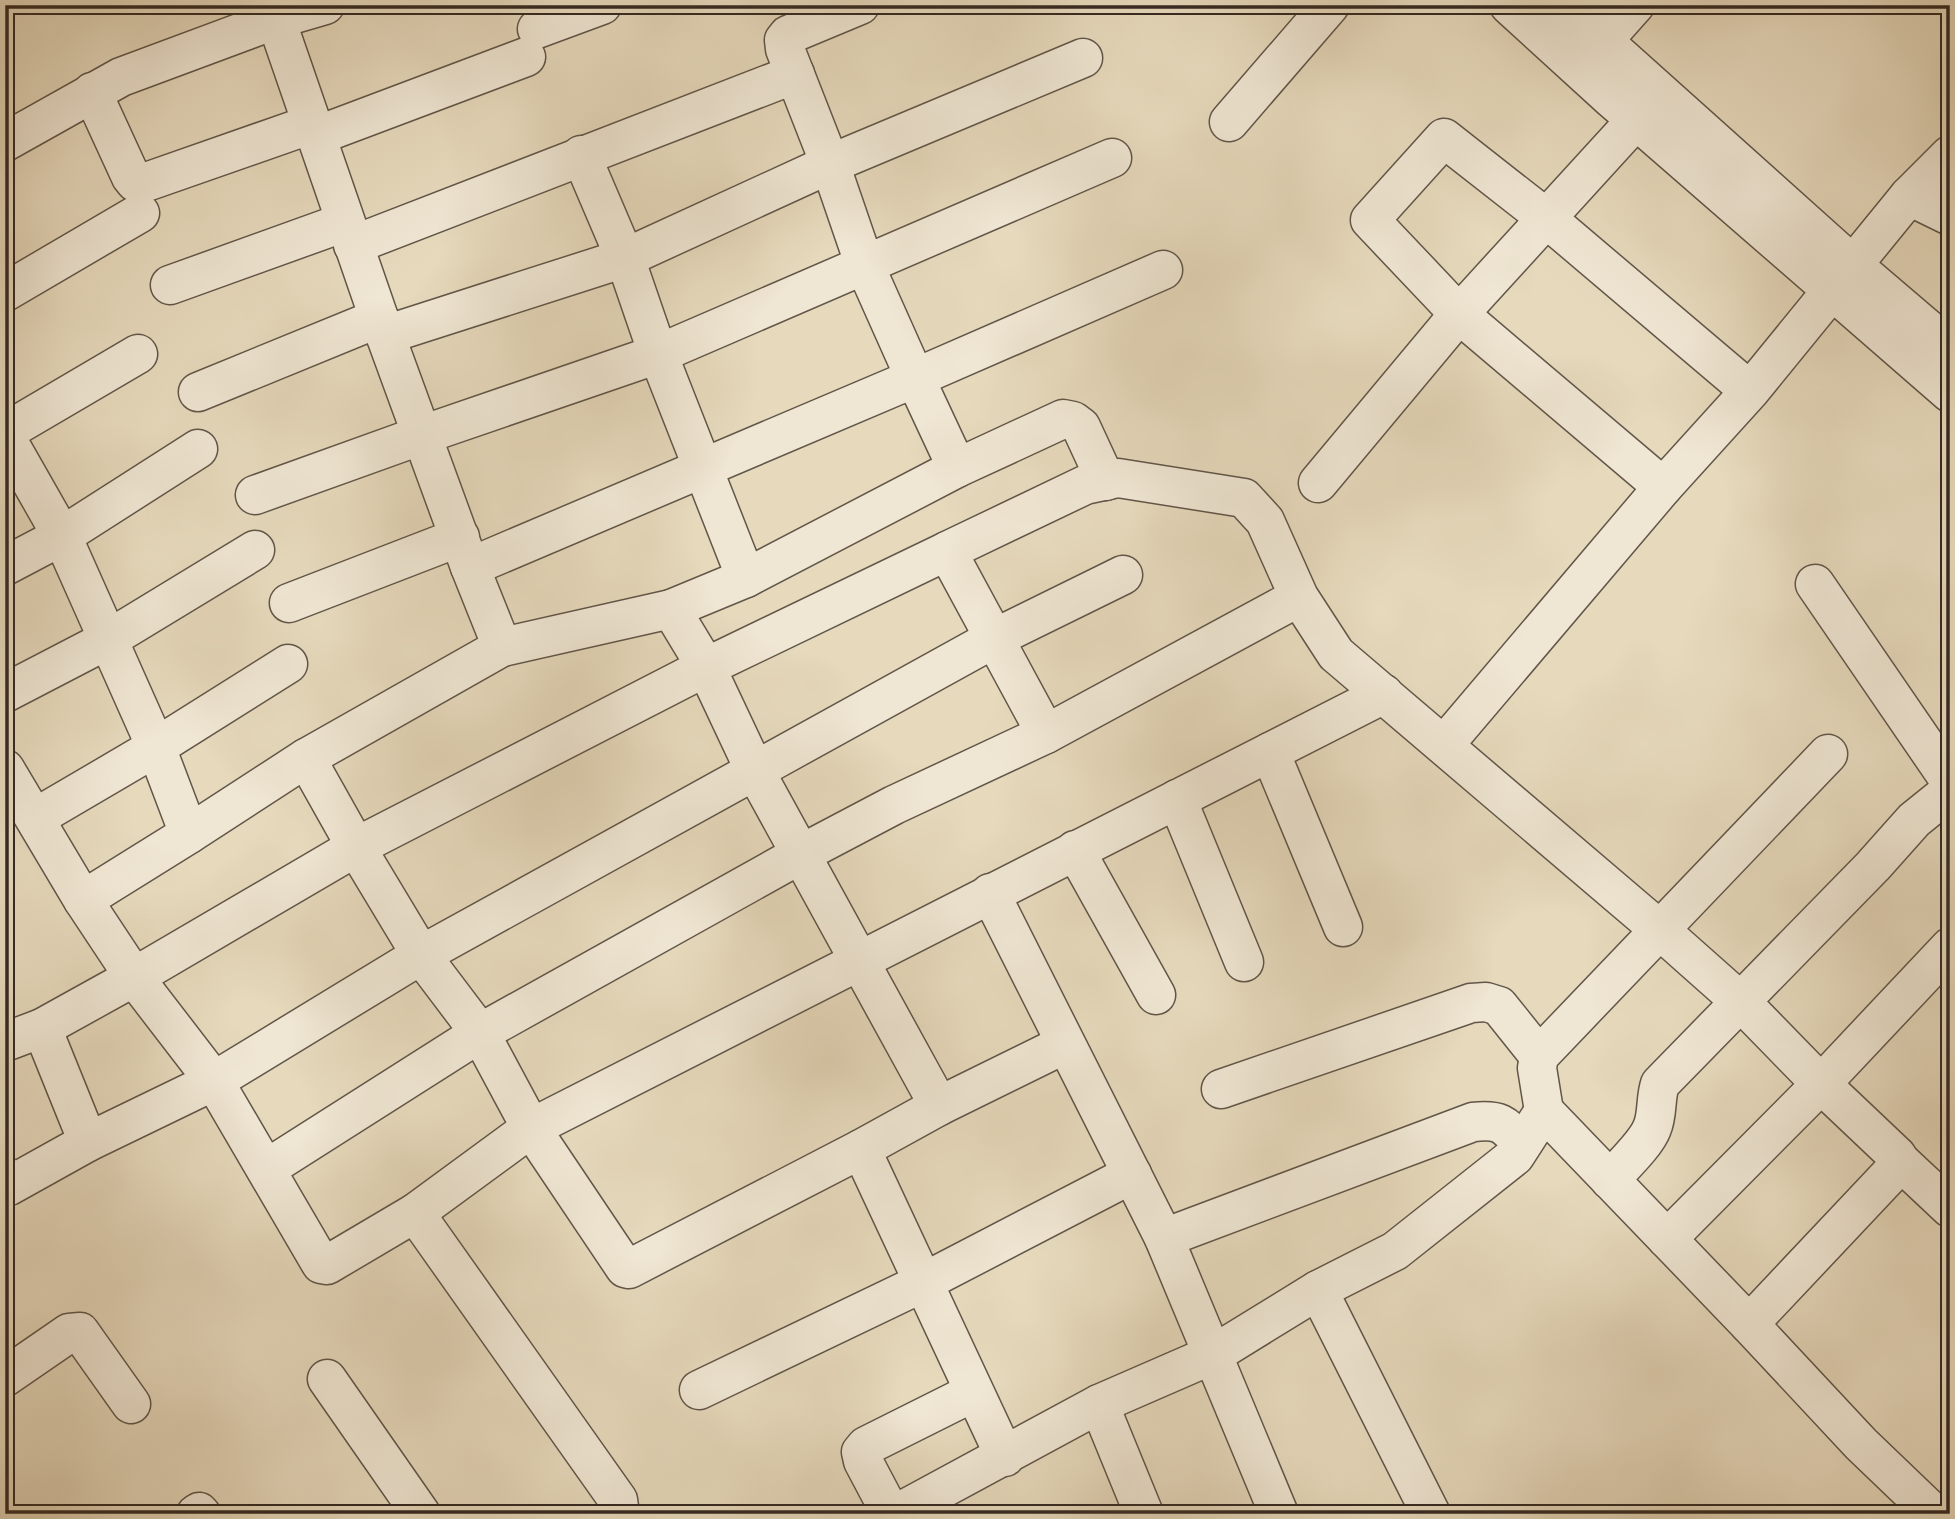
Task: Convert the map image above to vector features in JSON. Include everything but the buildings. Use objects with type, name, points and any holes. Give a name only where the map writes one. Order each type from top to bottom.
[{"type":"street","points":[[5,142],[121,77],[274,12],[325,5]]},
{"type":"street","points":[[92,92],[131,177],[135,182],[149,181],[314,130],[531,43],[601,5]]},
{"type":"street","points":[[860,5],[788,35],[784,40],[865,266],[957,468]]},
{"type":"street","points":[[1509,5],[1636,120],[1843,278],[1950,348]]},
{"type":"street","points":[[1563,5],[1603,41],[1843,278],[1950,393]]},
{"type":"street","points":[[1603,41],[1635,5]]},
{"type":"street","points":[[1229,122],[1324,7]]},
{"type":"street","points":[[274,12],[382,326],[502,647]]},
{"type":"street","points":[[198,392],[382,326],[625,258],[830,164],[1083,58]]},
{"type":"street","points":[[170,285],[349,233],[581,155],[795,74]]},
{"type":"street","points":[[1318,483],[1459,314],[1636,120]]},
{"type":"street","points":[[1663,487],[1459,314],[1370,220],[1444,138],[1546,218],[1750,391]]},
{"type":"street","points":[[581,155],[625,258],[658,354],[746,578]]},
{"type":"street","points":[[1444,745],[1663,487],[1750,391],[1909,195],[1950,155]]},
{"type":"street","points":[[255,495],[658,354],[1112,158]]},
{"type":"street","points":[[1909,195],[1950,216]]},
{"type":"street","points":[[5,292],[140,214]]},
{"type":"street","points":[[289,603],[465,552],[703,468],[1163,270]]},
{"type":"street","points":[[138,354],[5,434],[62,536],[156,747],[189,834]]},
{"type":"street","points":[[83,900],[306,758],[502,647],[671,609],[746,578],[957,468],[1063,419],[1073,421],[1081,427],[1105,481]]},
{"type":"street","points":[[5,566],[62,536],[198,449]]},
{"type":"street","points":[[5,1042],[42,1028],[134,977],[356,847],[706,667],[1085,485],[1118,478],[1244,498],[1265,521],[1299,597],[1336,654],[1741,1002],[1821,1084],[1950,1208]]},
{"type":"street","points":[[5,693],[107,640],[255,550]]},
{"type":"street","points":[[947,551],[1046,734]]},
{"type":"street","points":[[5,1176],[9,1186],[88,1142],[214,1081],[421,955],[995,638],[1123,575]]},
{"type":"street","points":[[1815,584],[1950,781]]},
{"type":"street","points":[[266,1169],[480,1033],[801,854],[894,805],[1046,734],[1299,597]]},
{"type":"street","points":[[671,609],[706,667],[755,771],[939,1106]]},
{"type":"street","points":[[35,818],[156,747],[288,664]]},
{"type":"street","points":[[5,769],[83,900],[134,977],[214,1081],[324,1265],[327,1265],[415,1213],[531,1128],[1384,694]]},
{"type":"street","points":[[1270,752],[1343,928]]},
{"type":"street","points":[[1828,754],[1539,1056],[1537,1068],[1544,1111],[1861,1444],[1934,1514]]},
{"type":"street","points":[[306,758],[421,955],[480,1033],[531,1128],[625,1268],[629,1269],[939,1106],[1065,1045]]},
{"type":"street","points":[[1610,1180],[1651,1131],[1660,1084],[1873,866],[1914,820],[1950,792]]},
{"type":"street","points":[[1177,799],[1244,962]]},
{"type":"street","points":[[1075,850],[1156,995]]},
{"type":"street","points":[[990,893],[1164,1238],[1279,1514]]},
{"type":"street","points":[[1667,1239],[1821,1084],[1950,947]]},
{"type":"street","points":[[1222,1089],[1471,1003],[1486,1002],[1499,1006],[1539,1056]]},
{"type":"street","points":[[42,1028],[88,1142]]},
{"type":"street","points":[[902,1514],[905,1509],[1099,1404],[1214,1354],[1318,1290],[1395,1251],[1515,1156],[1544,1111]]},
{"type":"street","points":[[1164,1238],[1474,1122],[1493,1119],[1505,1125],[1522,1144]]},
{"type":"street","points":[[861,1149],[1005,1457]]},
{"type":"street","points":[[1749,1324],[1900,1161]]},
{"type":"street","points":[[699,1390],[922,1283],[1132,1174]]},
{"type":"street","points":[[415,1213],[618,1500],[620,1514]]},
{"type":"street","points":[[1318,1290],[1431,1514]]},
{"type":"street","points":[[5,1377],[69,1333],[80,1332],[131,1405]]},
{"type":"street","points":[[327,1378],[421,1514]]},
{"type":"street","points":[[891,1514],[863,1461],[861,1452],[866,1446],[974,1392]]},
{"type":"street","points":[[1099,1404],[1144,1514]]}]
